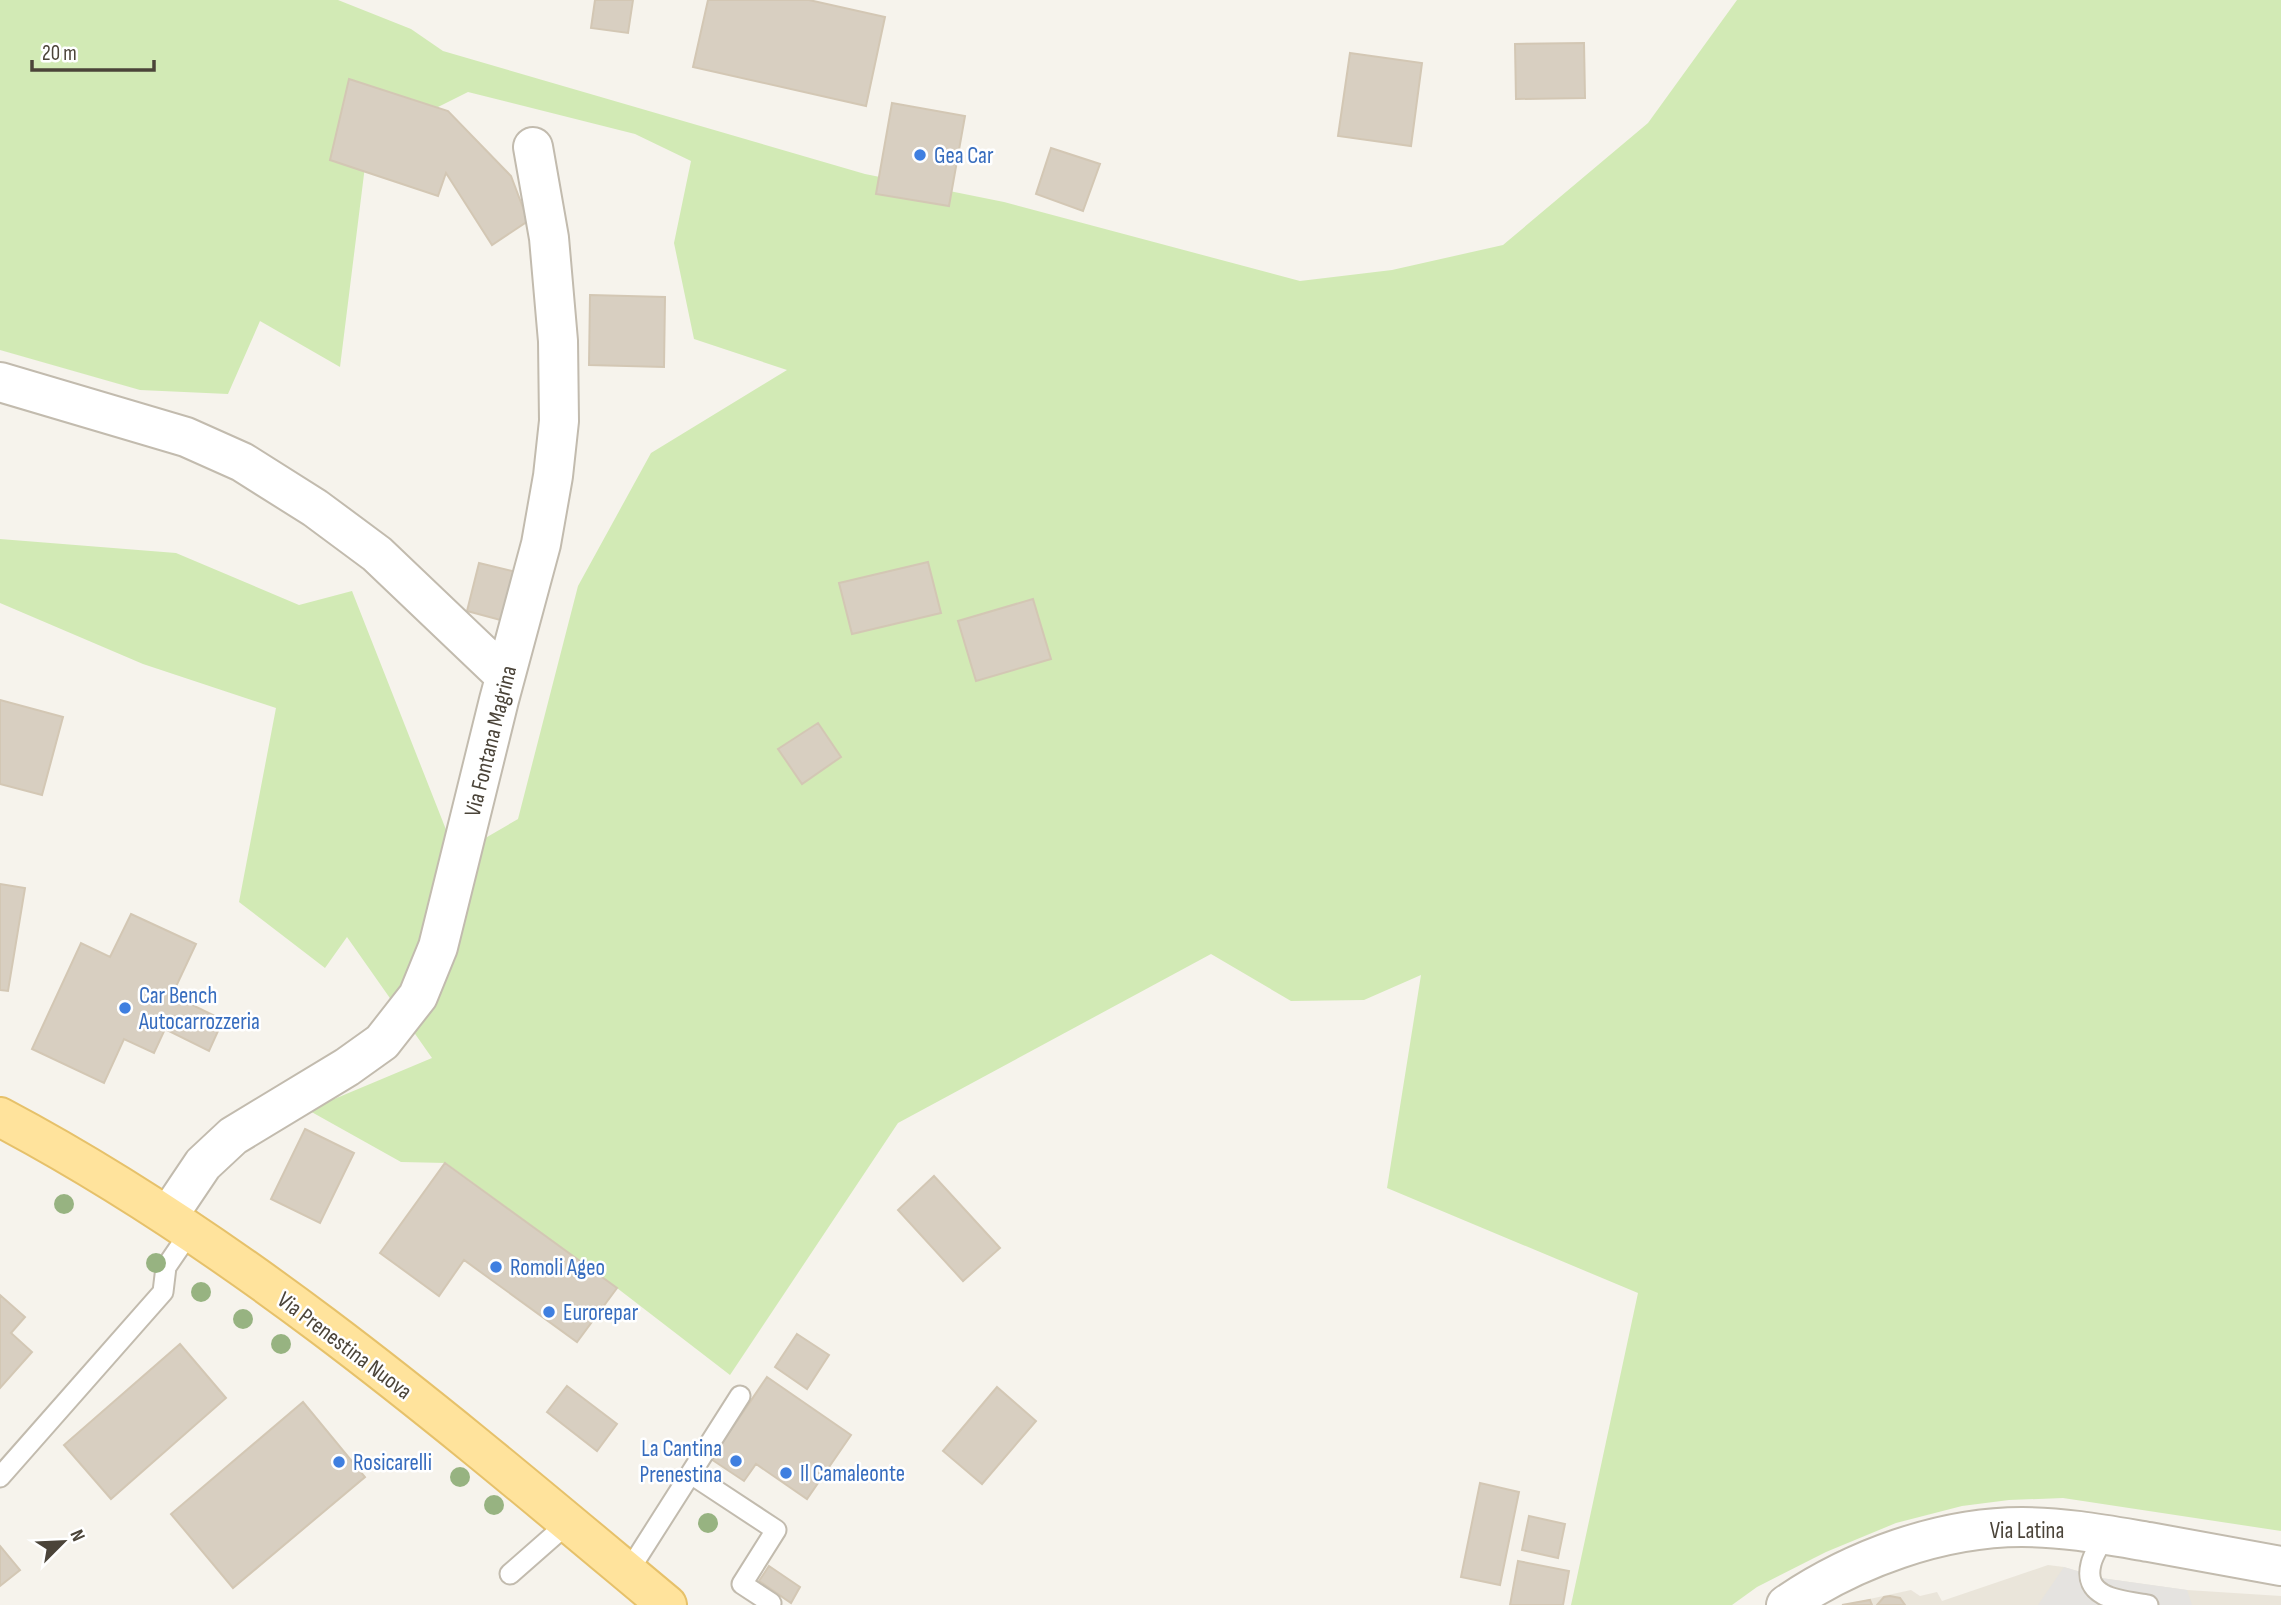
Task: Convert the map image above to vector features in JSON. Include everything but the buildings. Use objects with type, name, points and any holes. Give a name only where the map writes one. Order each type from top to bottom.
[{"type":"main road","name":"Via Prenestina Nuova","points":[[0,1117],[179,1224],[313,1320],[476,1445],[667,1605]]},
{"type":"street","name":"Via Fontana Magrina","points":[[179,1224],[203,1164],[233,1136],[367,1054],[393,1031],[418,996],[433,962],[447,918],[505,676],[541,544],[553,476],[559,421],[559,351],[551,259],[533,147]]},
{"type":"street","points":[[0,382],[186,437],[242,462],[316,508],[377,554],[505,676]]},
{"type":"street","name":"Via Latina","points":[[1786,1605],[1815,1587],[1897,1550],[1935,1539],[1991,1529],[2059,1528],[2281,1566]]},
{"type":"lane","points":[[0,1477],[163,1293],[166,1267],[179,1224]]},
{"type":"lane","points":[[628,1572],[740,1396]]},
{"type":"lane","points":[[691,1474],[776,1530],[742,1584],[771,1603],[770,1605]]},
{"type":"lane","points":[[510,1574],[568,1523]]},
{"type":"lane","points":[[2105,1534],[2091,1563],[2090,1576],[2095,1590],[2106,1598],[2148,1605]]},
{"type":"shaded area","points":[[2048,1565],[2101,1578],[2187,1590],[2281,1596],[2281,1605],[1842,1605],[1911,1590],[1920,1596],[1937,1592],[1942,1601]]},
{"type":"shaded area","points":[[2064,1567],[2101,1578],[2187,1590],[2192,1605],[2038,1605]]},
{"type":"green space","points":[[0,0],[338,0],[411,29],[443,51],[865,174],[1004,202],[1300,281],[1392,270],[1503,245],[1648,123],[1737,0],[2281,0],[2281,1531],[2063,1498],[2009,1500],[1962,1506],[1896,1523],[1826,1552],[1757,1587],[1732,1605],[1571,1605],[1638,1293],[1387,1188],[1421,975],[1364,1000],[1291,1001],[1211,954],[898,1123],[730,1375],[617,1288],[446,1163],[401,1162],[308,1110],[432,1058],[347,937],[325,968],[239,902],[276,708],[143,664],[0,603],[0,539],[176,553],[299,605],[352,591],[456,855],[518,819],[578,586],[651,453],[787,370],[694,339],[674,243],[691,161],[635,134],[468,92],[368,142],[340,367],[260,321],[228,394],[140,390],[0,350]]},
{"type":"place","name":"Gea Car","points":[[920,155]]},
{"type":"place","name":"Car Bench Autocarrozzeria","points":[[125,1008]]},
{"type":"place","name":"Romoli Ageo","points":[[496,1267]]},
{"type":"place","name":"Eurorepar","points":[[549,1312]]},
{"type":"place","name":"La Cantina Prenestina","points":[[736,1461]]},
{"type":"place","name":"Rosicarelli","points":[[339,1462]]},
{"type":"place","name":"Il Camaleonte","points":[[786,1473]]}]
